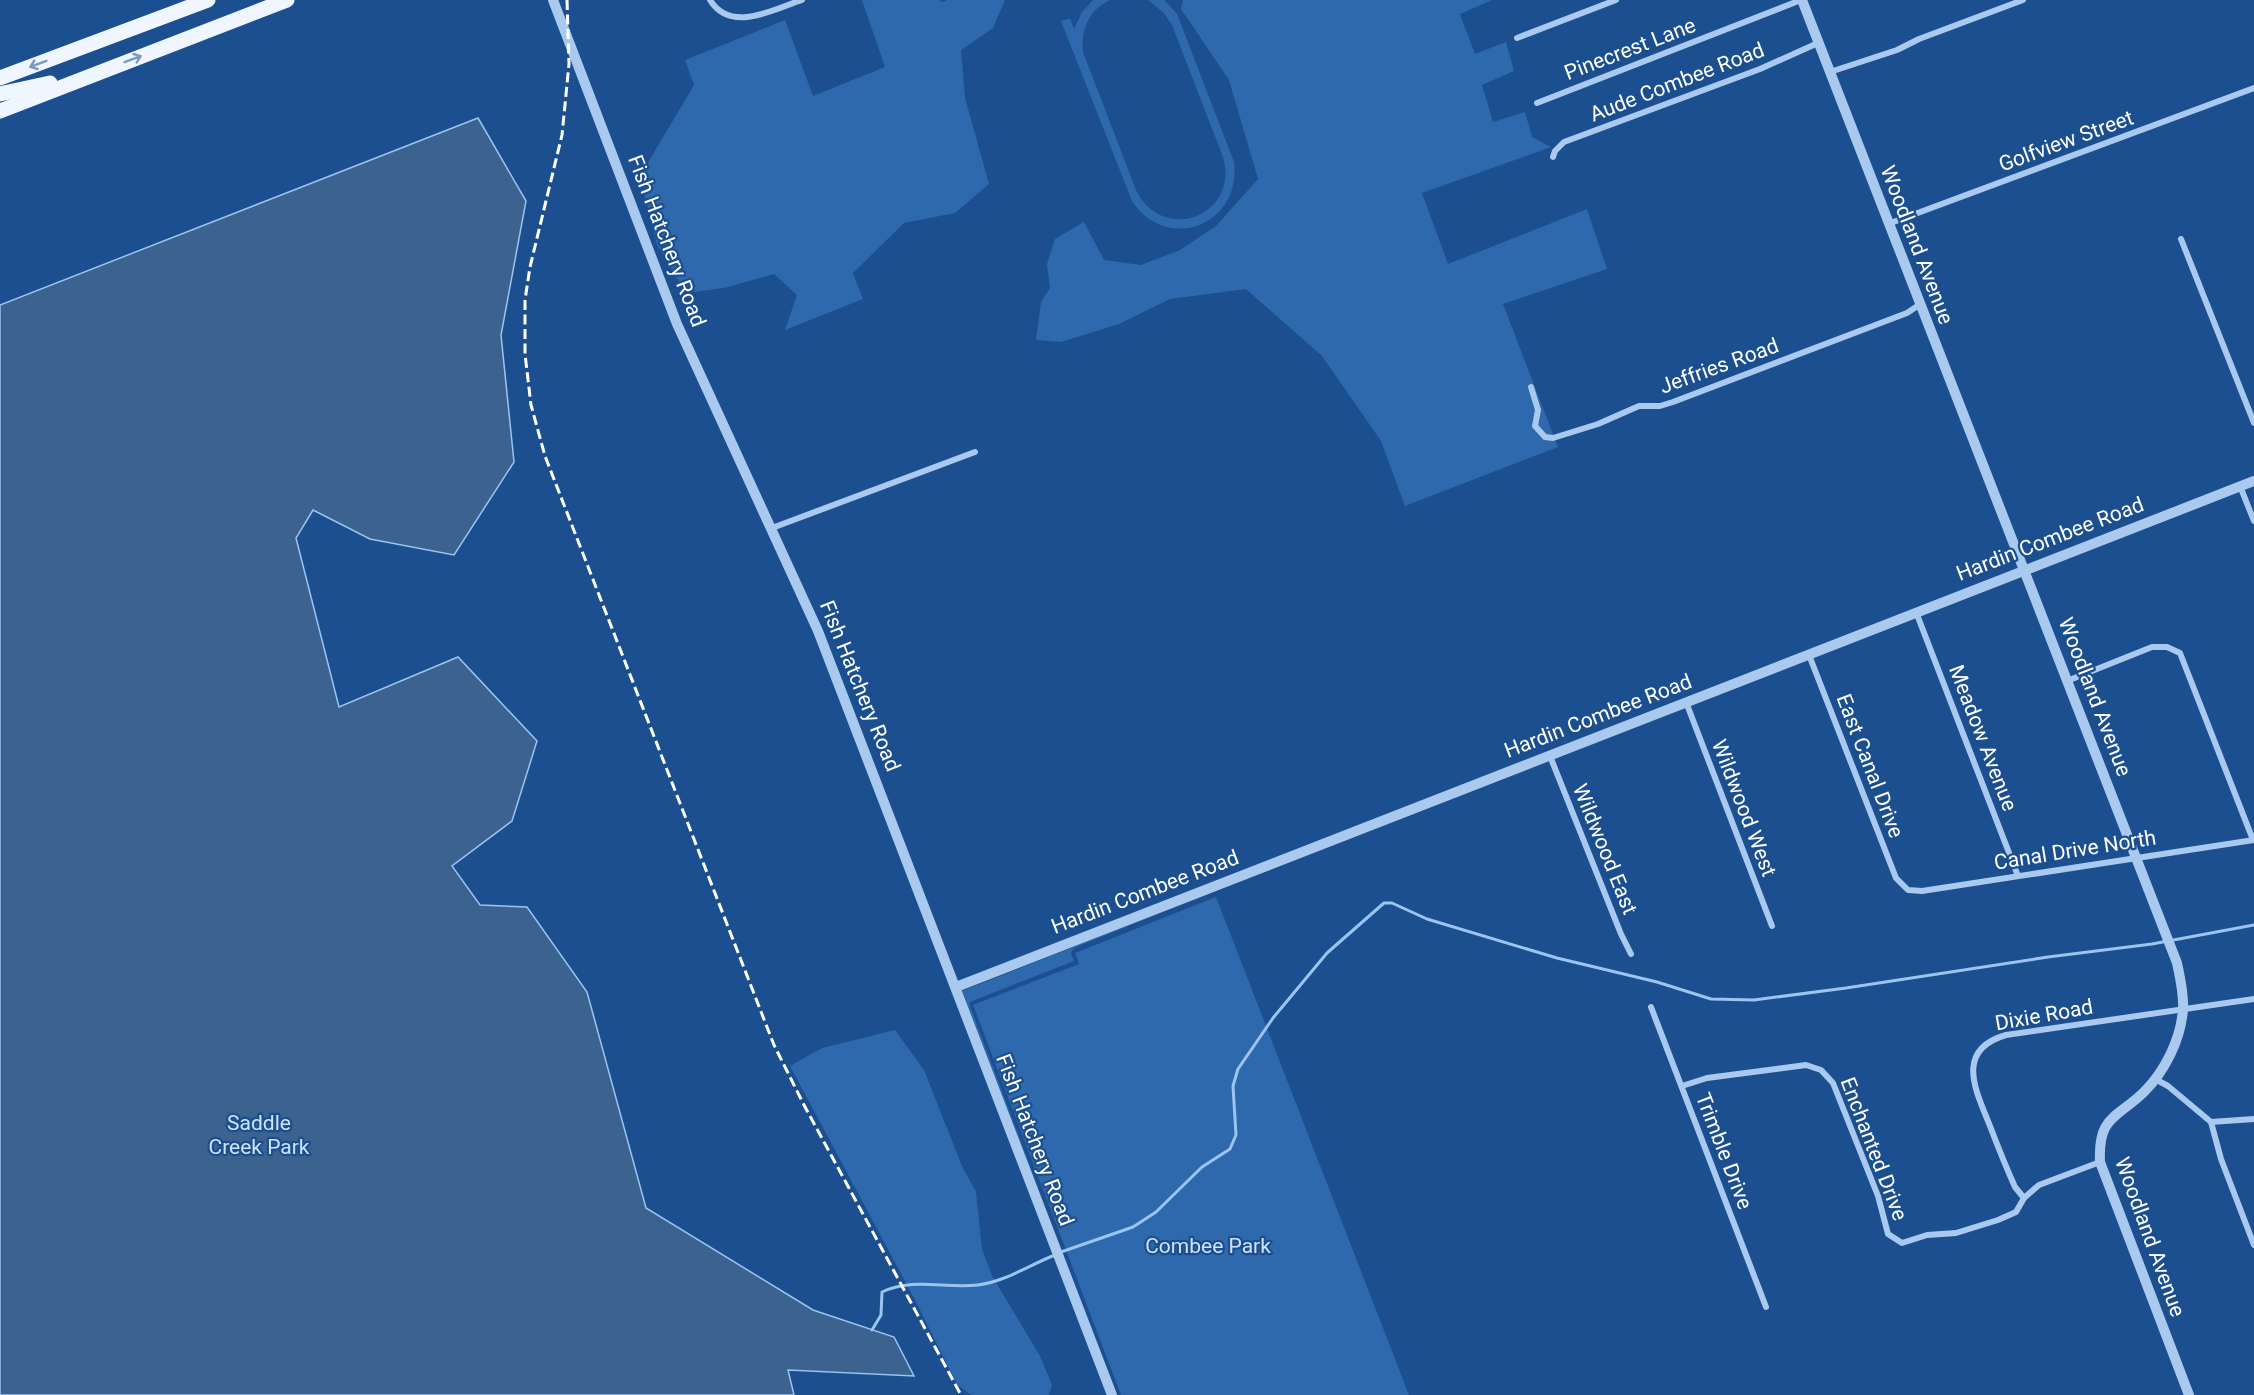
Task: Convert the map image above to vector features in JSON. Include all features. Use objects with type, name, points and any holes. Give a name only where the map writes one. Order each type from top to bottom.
[{"type":"main road","points":[[0,78],[208,0]]},
{"type":"main road","points":[[0,111],[287,0]]},
{"type":"main road","points":[[0,94],[112,67]]},
{"type":"street","name":"Fish Hatchery Road","points":[[553,0],[677,324],[818,631],[1112,1395]]},
{"type":"street","points":[[710,0],[726,15],[735,19],[750,17],[802,0]]},
{"type":"street","points":[[1517,38],[1616,0]]},
{"type":"street","name":"Woodland Avenue","points":[[1802,0],[2170,941],[2181,979],[2183,1009],[2172,1053],[2144,1092],[2108,1121],[2101,1139],[2100,1162],[2189,1395]]},
{"type":"street","name":"Pinecrest Lane","points":[[1537,103],[1802,0]]},
{"type":"street","points":[[1830,72],[1897,50],[1919,39],[2024,0]]},
{"type":"street","name":"Aude Combee Road","points":[[1553,156],[1564,142],[1760,69],[1818,43]]},
{"type":"street","name":"Golfview Street","points":[[1888,224],[2254,88]]},
{"type":"street","points":[[2181,239],[2254,423]]},
{"type":"street","name":"Jeffries Road","points":[[1531,387],[1538,410],[1535,426],[1545,437],[1553,438],[1598,424],[1639,406],[1660,406],[1673,402],[1906,313],[1919,304]]},
{"type":"street","points":[[772,528],[975,452]]},
{"type":"street","name":"Hardin Combee Road","points":[[956,987],[2254,481]]},
{"type":"street","points":[[2240,486],[2254,521]]},
{"type":"street","name":"Meadow Avenue","points":[[1916,612],[2018,876]]},
{"type":"street","points":[[2067,681],[2152,647],[2168,647],[2180,653],[2254,840]]},
{"type":"street","name":"East Canal Drive","points":[[1809,655],[1896,878],[1903,886]]},
{"type":"street","name":"Wildwood West","points":[[1686,702],[1772,926]]},
{"type":"street","name":"Wildwood East","points":[[1550,756],[1631,954]]},
{"type":"street","name":"Canal Drive North","points":[[1903,886],[1914,892],[1922,891],[2254,840]]},
{"type":"street","name":"Dixie Road","points":[[2024,1198],[2014,1187],[1974,1086],[1973,1066],[1980,1049],[1987,1042],[2006,1035],[2254,999]]},
{"type":"street","name":"Trimble Drive","points":[[1651,1007],[1766,1307]]},
{"type":"street","name":"Enchanted Drive","points":[[1682,1086],[1707,1078],[1806,1065],[1821,1070],[1833,1083],[1878,1196],[1888,1234],[1902,1243],[1927,1235],[1956,1233],[1998,1220],[2016,1212],[2024,1198]]},
{"type":"street","points":[[2155,1079],[2168,1086],[2211,1122],[2221,1159],[2254,1245]]},
{"type":"street","points":[[2211,1122],[2254,1119]]},
{"type":"street","points":[[2024,1198],[2039,1185],[2100,1162]]},
{"type":"green space","points":[[862,0],[939,0],[943,2],[947,0],[1005,0],[993,28],[961,50],[965,98],[989,184],[955,213],[904,223],[853,273],[863,299],[785,330],[797,295],[774,274],[724,288],[686,293],[657,245],[640,176],[694,85],[685,60],[785,20],[813,96],[885,67]]},
{"type":"green space","points":[[1093,0],[1110,0],[1097,9],[1088,21],[1083,36],[1083,52],[1136,190],[1148,207],[1163,216],[1180,219],[1196,216],[1210,208],[1220,195],[1225,178],[1223,157],[1172,25],[1164,13],[1148,0],[1164,0],[1177,14],[1234,162],[1233,184],[1226,202],[1214,216],[1199,225],[1182,229],[1164,226],[1147,217],[1132,201],[1061,21],[1070,18],[1074,29],[1082,12]]},
{"type":"green space","points":[[1183,0],[1492,0],[1460,14],[1475,54],[1506,42],[1514,71],[1482,85],[1493,122],[1525,112],[1532,137],[1551,147],[1422,193],[1448,264],[1587,209],[1607,269],[1503,304],[1558,447],[1405,506],[1381,441],[1322,356],[1246,289],[1170,299],[1119,324],[1061,342],[1036,340],[1041,302],[1050,288],[1047,264],[1055,239],[1084,222],[1104,260],[1141,265],[1180,250],[1216,226],[1258,179],[1229,80],[1181,9]]},
{"type":"green space","points":[[1208,894],[1074,948],[1071,953],[1074,961],[970,1002],[1047,1211],[962,991]]},
{"type":"green space","name":"Combee Park","points":[[1216,897],[1409,1395],[1121,1395],[973,1005],[1079,964],[1075,953]]},
{"type":"green space","points":[[895,1030],[924,1070],[962,1166],[976,1192],[982,1249],[992,1276],[1040,1356],[1052,1385],[1049,1395],[971,1395],[957,1384],[915,1300],[790,1066],[822,1048]]},
{"type":"shaded area","name":"Saddle Creek Park","points":[[478,118],[526,201],[501,335],[514,462],[454,555],[370,539],[313,510],[296,538],[339,707],[458,657],[537,741],[512,821],[452,866],[480,905],[527,907],[587,992],[646,1208],[813,1310],[894,1337],[914,1376],[788,1370],[794,1395],[0,1395],[0,305]]},
{"type":"waterway","points":[[1061,1252],[1133,1227],[1156,1212],[1202,1167],[1230,1149],[1236,1135],[1233,1086],[1238,1069],[1273,1018],[1327,953],[1384,903],[1392,903],[1427,919],[1557,958],[1657,982],[1711,999],[1754,1000],[1846,988],[2048,957],[2152,944],[2254,925]]},
{"type":"waterway","points":[[872,1330],[881,1315],[882,1292],[906,1285],[966,1286],[989,1283],[1055,1255]]},
{"type":"railway","points":[[567,0],[569,64],[562,135],[530,267],[525,300],[525,354],[531,405],[545,456],[774,1045],[804,1105],[961,1395]]}]
